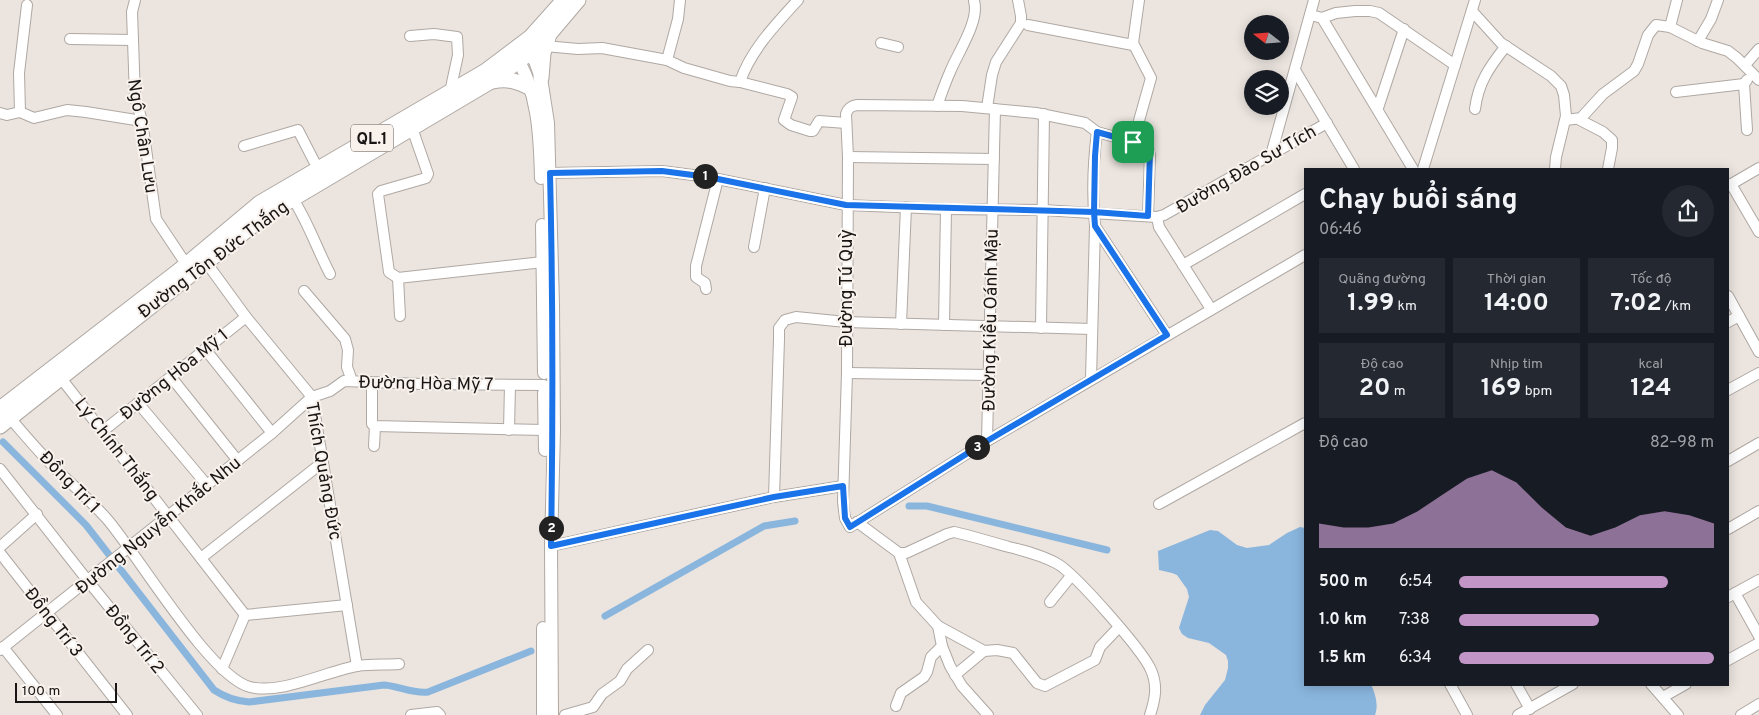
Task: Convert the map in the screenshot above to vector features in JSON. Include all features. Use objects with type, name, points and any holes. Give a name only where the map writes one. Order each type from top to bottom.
[{"type":"highway","name":"Đường Tôn Đức Thắng","points":[[57,373],[186,264],[203,258],[260,202],[520,53],[552,31],[578,0]]},
{"type":"highway","name":"Đường Tôn Đức Thắng","points":[[3,412],[57,373],[203,258],[267,214],[491,81],[520,53],[558,3]]},
{"type":"highway","points":[[491,81],[503,79],[536,83],[545,46],[552,31]]},
{"type":"main road","points":[[520,53],[535,61],[538,120],[544,262],[547,608],[552,715]]},
{"type":"main road","points":[[536,83],[548,123],[554,431],[543,715]]},
{"type":"street","name":"Ngô Chân Lưu","points":[[135,0],[132,12],[135,97],[142,121],[156,219],[186,264]]},
{"type":"street","points":[[667,60],[678,19],[680,0]]},
{"type":"street","points":[[740,82],[745,68],[758,47],[797,0]]},
{"type":"street","name":"Đường Kiều Oánh Mậu","points":[[987,441],[994,159],[991,108],[992,75],[996,62],[1022,23],[1018,0]]},
{"type":"street","points":[[1133,142],[1151,78],[1132,40],[1139,0]]},
{"type":"street","points":[[1271,155],[1314,0]]},
{"type":"street","points":[[1423,168],[1475,0]]},
{"type":"street","points":[[1670,28],[1677,0]]},
{"type":"street","points":[[1698,41],[1711,19],[1718,0]]},
{"type":"street","points":[[937,106],[950,71],[972,23],[974,1]]},
{"type":"street","points":[[20,112],[19,73],[27,6]]},
{"type":"street","points":[[1322,18],[1336,13],[1370,11],[1379,13],[1455,64]]},
{"type":"street","points":[[1472,11],[1493,35],[1556,81],[1562,90],[1566,120],[1556,157],[1555,168]]},
{"type":"street","points":[[1311,14],[1322,18],[1412,168]]},
{"type":"street","points":[[1028,25],[1133,45]]},
{"type":"street","points":[[1578,119],[1603,94],[1634,71],[1648,35],[1652,28],[1660,25],[1728,51],[1752,73]]},
{"type":"street","points":[[1378,108],[1404,29]]},
{"type":"street","points":[[410,36],[434,34],[458,36],[458,55],[450,92]]},
{"type":"street","points":[[70,39],[133,40]]},
{"type":"street","points":[[880,43],[898,47]]},
{"type":"street","points":[[545,46],[578,49],[602,48],[667,60],[684,68],[787,94],[792,97],[784,120],[791,125],[812,131],[819,121],[846,123],[848,109],[857,105],[991,108],[1044,114],[1085,123],[1097,132],[1147,147],[1150,152],[1152,216],[1210,309]]},
{"type":"street","points":[[1475,109],[1476,97],[1481,83],[1506,46]]},
{"type":"street","points":[[1748,130],[1744,84],[1752,73],[1759,48]]},
{"type":"street","points":[[1295,70],[1351,168]]},
{"type":"street","points":[[1676,92],[1744,84]]},
{"type":"street","points":[[0,113],[7,115],[20,112],[34,118],[67,110],[142,121]]},
{"type":"street","points":[[1041,328],[1044,114]]},
{"type":"street","points":[[1566,120],[1578,119],[1603,132],[1612,140],[1608,168]]},
{"type":"street","name":"Đường Tú Quỳ","points":[[846,123],[848,157],[843,486],[845,518],[854,525]]},
{"type":"street","name":"Đường Đào Sư Tích","points":[[550,173],[662,171],[718,179],[846,205],[1043,210],[1164,216],[1327,123]]},
{"type":"street","points":[[412,128],[428,174],[426,178],[380,191],[378,194],[389,272],[398,278],[544,262]]},
{"type":"street","points":[[244,146],[298,130],[318,169]]},
{"type":"street","points":[[1092,379],[1095,156],[1097,132]]},
{"type":"street","points":[[848,157],[994,159]]},
{"type":"street","points":[[1759,168],[1729,185],[1759,232]]},
{"type":"street","points":[[706,288],[705,283],[698,279],[695,274],[718,179]]},
{"type":"street","points":[[754,247],[765,188]]},
{"type":"street","points":[[1183,265],[1304,195]]},
{"type":"street","points":[[293,199],[304,216],[330,274]]},
{"type":"street","points":[[901,324],[906,207]]},
{"type":"street","points":[[944,325],[946,209]]},
{"type":"street","points":[[1095,226],[1167,335]]},
{"type":"street","points":[[1150,715],[1156,685],[1151,670],[1139,650],[1084,587],[1058,564],[1039,556],[954,532],[906,553],[899,553],[854,525],[987,441],[1304,256]]},
{"type":"street","name":"Thích Quảng Đức","points":[[203,258],[246,317],[312,397],[357,666]]},
{"type":"street","points":[[398,278],[400,316]]},
{"type":"street","points":[[304,291],[345,339],[348,350],[347,367],[352,381]]},
{"type":"street","points":[[1729,298],[1759,352]]},
{"type":"street","points":[[1729,321],[1739,316]]},
{"type":"street","name":"Đường Hòa Mỹ 1","points":[[103,431],[246,317]]},
{"type":"street","points":[[774,497],[779,328],[785,320],[796,317],[846,322],[1092,329]]},
{"type":"street","points":[[205,350],[272,434]]},
{"type":"street","name":"Lý Chính Thắng","points":[[57,373],[245,615]]},
{"type":"street","points":[[846,373],[989,375]]},
{"type":"street","points":[[1729,389],[1759,373]]},
{"type":"street","points":[[171,376],[238,461]]},
{"type":"street","name":"Đường Hòa Mỹ 7","points":[[312,397],[330,391],[344,381],[544,385]]},
{"type":"street","points":[[372,382],[372,424],[375,426],[374,446]]},
{"type":"street","points":[[509,430],[510,385]]},
{"type":"street","name":"Đường Nguyễn Khắc Nhu","points":[[2,648],[272,434],[312,397]]},
{"type":"street","points":[[138,403],[207,486]]},
{"type":"street","name":"Đồng Trí 1","points":[[3,412],[106,519],[126,549],[182,621],[214,661],[232,677],[249,687],[265,688],[295,684],[357,666],[399,664]]},
{"type":"street","points":[[1158,504],[1304,425]]},
{"type":"street","points":[[375,426],[545,430]]},
{"type":"street","points":[[1729,460],[1759,443]]},
{"type":"street","points":[[201,558],[323,462]]},
{"type":"street","name":"Đồng Trí 2","points":[[0,468],[196,715]]},
{"type":"street","points":[[551,546],[774,497],[843,486]]},
{"type":"street","points":[[1729,528],[1759,511]]},
{"type":"street","points":[[0,547],[37,514]]},
{"type":"street","name":"Đồng Trí 3","points":[[0,553],[127,715]]},
{"type":"street","points":[[899,553],[916,602],[938,626],[984,651],[996,650],[1013,653],[1037,683],[1045,686],[1095,660],[1100,647],[1119,627]]},
{"type":"street","points":[[1050,602],[1071,576]]},
{"type":"street","points":[[1759,580],[1731,595],[1759,636]]},
{"type":"street","points":[[222,669],[245,615],[347,605]]},
{"type":"street","points":[[938,626],[942,646],[955,675],[987,715]]},
{"type":"street","points":[[1729,659],[1759,642]]},
{"type":"street","points":[[896,706],[901,693],[924,677],[931,657],[942,646]]},
{"type":"street","points":[[2,648],[57,715]]},
{"type":"street","points":[[564,715],[592,707],[602,694],[620,681],[628,668],[648,650]]},
{"type":"street","points":[[955,675],[984,651]]},
{"type":"street","points":[[1451,686],[1467,715]]},
{"type":"street","points":[[1517,686],[1530,708]]},
{"type":"street","points":[[1518,715],[1568,686]]},
{"type":"street","points":[[1653,686],[1678,715]]},
{"type":"street","points":[[1662,697],[1682,686]]},
{"type":"street","points":[[1744,714],[1759,704]]},
{"type":"street","points":[[411,715],[436,712],[440,715]]},
{"type":"water","points":[[1300,527],[1304,528],[1304,686],[1372,686],[1377,703],[1375,715],[1200,715],[1205,705],[1225,680],[1228,661],[1226,655],[1209,643],[1188,638],[1182,634],[1179,628],[1189,597],[1187,589],[1177,575],[1159,570],[1158,551],[1210,530],[1218,531],[1237,545],[1247,548],[1269,545]]},
{"type":"waterway","points":[[3,442],[86,525],[214,690],[227,697],[249,702],[384,685],[417,692],[428,692],[531,651]]},
{"type":"waterway","points":[[909,506],[927,506],[1107,550]]},
{"type":"waterway","points":[[605,616],[764,526],[795,521]]},
{"type":"route","points":[[1133,142],[1097,132],[1094,212],[846,205],[708,177],[662,171],[550,173],[554,431],[551,546],[774,497],[843,486],[845,518],[850,527],[987,441],[1167,335],[1095,226],[1094,212],[1148,216],[1150,150],[1133,142]]}]
